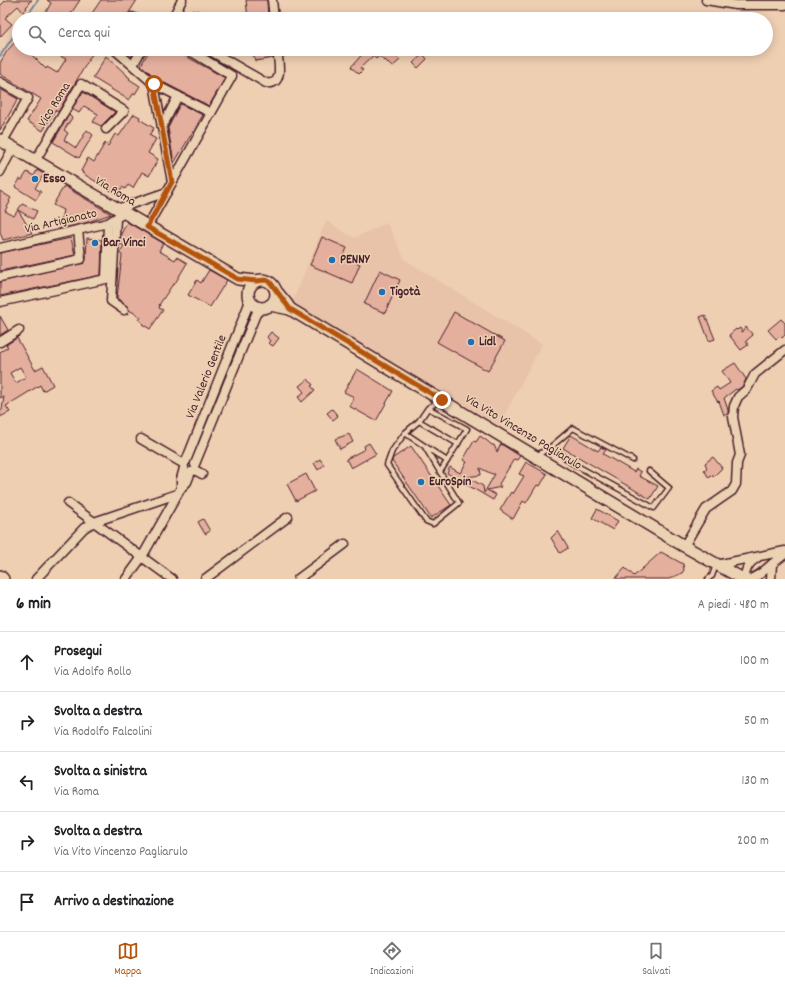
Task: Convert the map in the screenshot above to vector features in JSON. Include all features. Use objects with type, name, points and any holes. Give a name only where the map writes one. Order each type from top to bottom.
[{"type":"street","points":[[176,12],[182,0]]},
{"type":"street","points":[[272,0],[273,12]]},
{"type":"street","points":[[706,0],[736,5],[785,5]]},
{"type":"street","points":[[122,56],[154,84],[211,113]]},
{"type":"street","points":[[133,66],[138,56]]},
{"type":"street","points":[[147,227],[232,76],[199,56]]},
{"type":"street","points":[[219,56],[270,84],[275,82],[280,74],[278,56]]},
{"type":"street","points":[[0,82],[28,98],[2,140]]},
{"type":"street","name":"Vico Roma","points":[[35,161],[81,84],[124,111],[106,129]]},
{"type":"street","points":[[154,84],[172,182]]},
{"type":"street","points":[[162,127],[178,96]]},
{"type":"street","name":"Via Roma","points":[[2,140],[116,216],[147,227],[238,279],[256,281]]},
{"type":"street","points":[[0,172],[13,148]]},
{"type":"street","name":"Via Artigianato","points":[[0,248],[78,230],[116,216],[167,192]]},
{"type":"street","points":[[0,302],[106,279],[116,216]]},
{"type":"street","points":[[116,216],[111,301],[124,310]]},
{"type":"street","points":[[0,277],[81,259],[78,230]]},
{"type":"street","name":"Via Roma","points":[[238,279],[249,297]]},
{"type":"street","points":[[261,279],[270,282],[276,291],[276,298],[266,306],[253,305],[249,297],[249,287],[261,279]]},
{"type":"street","name":"Via Vito Vincenzo Pagliarulo","points":[[276,291],[290,309]]},
{"type":"street","name":"Via Valerio Gentile","points":[[179,491],[185,465],[249,297]]},
{"type":"street","name":"Via Valerio Gentile","points":[[126,579],[142,557],[179,491],[196,470],[256,314],[266,306]]},
{"type":"street","name":"Via Vito Vincenzo Pagliarulo","points":[[266,306],[290,309],[442,400],[472,426],[536,457],[716,565],[744,579]]},
{"type":"street","points":[[0,342],[19,330]]},
{"type":"street","points":[[684,546],[706,509],[732,491],[736,484],[737,463],[740,455],[733,418],[734,406],[738,397],[747,389],[755,374],[785,350]]},
{"type":"street","points":[[141,439],[185,465],[190,460],[196,470]]},
{"type":"street","points":[[36,579],[84,528],[94,522],[179,491]]},
{"type":"street","points":[[68,503],[172,579]]},
{"type":"street","points":[[205,579],[288,517]]},
{"type":"street","points":[[298,579],[345,544]]},
{"type":"street","points":[[716,565],[785,552]]},
{"type":"street","points":[[751,579],[760,574],[785,552]]},
{"type":"street","points":[[744,579],[746,569],[750,562],[760,556]]},
{"type":"street","points":[[771,579],[772,564]]},
{"type":"street","points":[[0,576],[3,579]]},
{"type":"lane","points":[[425,446],[459,503],[433,524],[426,521],[387,465],[392,451],[405,433],[419,421],[428,408],[442,400]]},
{"type":"lane","points":[[428,408],[472,426],[458,444],[440,472]]},
{"type":"lane","points":[[419,421],[458,444]]},
{"type":"lane","points":[[536,457],[552,446],[573,428],[633,460]]},
{"type":"lane","points":[[405,433],[447,461]]},
{"type":"lane","points":[[552,446],[570,462],[654,508],[669,488],[649,471]]},
{"type":"lane","points":[[708,579],[712,576],[716,565]]},
{"type":"shaded area","points":[[326,221],[354,238],[387,223],[405,260],[542,344],[499,425],[292,303]]},
{"type":"building","points":[[6,0],[32,0],[28,3],[27,8],[23,12],[18,6],[5,18],[12,24],[0,37],[0,6]]},
{"type":"building","points":[[47,0],[80,0],[72,12],[46,12],[51,3]]},
{"type":"building","points":[[101,0],[137,0],[129,12],[93,12]]},
{"type":"building","points":[[246,0],[267,0],[268,12],[247,12]]},
{"type":"building","points":[[12,45],[12,56],[33,56],[46,69],[47,67],[57,73],[66,59],[60,56],[91,56],[58,112],[55,110],[43,131],[27,121],[41,99],[0,74],[0,63]]},
{"type":"building","points":[[106,56],[130,78],[129,79],[140,86],[129,100],[93,78]]},
{"type":"building","points":[[146,56],[186,56],[225,78],[209,106],[157,79],[141,65]]},
{"type":"building","points":[[254,56],[273,56],[273,58],[255,61]]},
{"type":"building","points":[[361,56],[373,56],[360,68],[363,70],[359,74],[351,67]]},
{"type":"building","points":[[379,56],[396,56],[400,60],[392,67],[385,60],[384,61]]},
{"type":"building","points":[[421,56],[425,56],[427,59],[418,68],[413,63]]},
{"type":"building","points":[[0,89],[18,99],[0,130]]},
{"type":"building","points":[[83,92],[115,112],[101,126],[93,122],[98,114],[84,106],[79,113],[72,109]]},
{"type":"building","points":[[180,104],[203,115],[174,163],[168,128]]},
{"type":"building","points":[[134,114],[140,117],[139,119],[154,128],[149,135],[156,139],[148,153],[158,159],[149,176],[142,172],[133,188],[128,185],[125,189],[122,187],[118,195],[81,171],[88,158],[94,162],[105,143],[108,146],[115,134],[119,136]]},
{"type":"building","points":[[69,115],[72,118],[64,130],[68,133],[64,140],[76,148],[87,130],[93,135],[79,158],[53,142]]},
{"type":"building","points":[[37,170],[44,174],[35,188],[41,192],[36,200],[15,187],[27,172],[34,176]]},
{"type":"building","points":[[64,186],[111,214],[85,223],[59,229],[63,210],[53,205]]},
{"type":"building","points":[[0,191],[11,198],[5,211],[14,216],[18,210],[32,233],[3,240],[0,232]]},
{"type":"building","points":[[22,204],[37,211],[33,219],[18,210]]},
{"type":"building","points":[[127,222],[163,243],[159,251],[175,260],[177,257],[187,263],[174,285],[173,284],[159,305],[159,308],[163,310],[150,329],[139,320],[141,317],[129,310],[127,306],[117,298],[122,255],[119,253],[124,246],[120,244],[121,234]]},
{"type":"building","name":"PENNY","points":[[322,237],[347,248],[343,257],[360,264],[352,283],[310,265]]},
{"type":"building","points":[[71,238],[75,255],[0,271],[0,253]]},
{"type":"building","points":[[87,238],[102,240],[101,275],[0,296],[0,282],[84,263],[86,259]]},
{"type":"building","points":[[209,270],[227,280],[210,307],[188,295],[197,280],[201,283]]},
{"type":"building","name":"Tigotà","points":[[380,270],[400,280],[385,313],[364,304]]},
{"type":"building","name":"Lidl","points":[[454,312],[505,341],[488,371],[437,342]]},
{"type":"building","points":[[705,315],[715,339],[709,341],[700,317]]},
{"type":"building","points":[[0,316],[8,330],[0,335]]},
{"type":"building","points":[[781,319],[785,323],[785,335],[782,338],[780,336],[776,339],[768,330]]},
{"type":"building","points":[[746,327],[753,335],[746,341],[748,345],[741,350],[729,335],[736,329],[737,330],[740,328],[742,332]]},
{"type":"building","points":[[271,332],[279,338],[273,346],[268,343],[270,341],[267,337]]},
{"type":"building","points":[[17,338],[35,370],[43,366],[53,385],[43,391],[40,385],[6,406],[10,412],[0,417],[4,396],[0,398],[0,352],[8,347],[6,345]],"holes":[[[20,367],[26,377],[16,383],[10,373]]]},
{"type":"building","points":[[735,363],[746,379],[743,386],[737,390],[736,389],[724,398],[728,414],[724,415],[719,401],[718,402],[711,391],[717,387],[719,390],[730,383],[722,371]]},
{"type":"building","points":[[357,369],[393,391],[376,421],[349,406],[354,397],[344,392]]},
{"type":"building","points":[[308,379],[313,385],[311,386],[315,390],[302,402],[298,397],[304,392],[299,386]]},
{"type":"building","points":[[332,409],[338,416],[333,420],[327,413]]},
{"type":"building","points":[[349,434],[353,442],[340,449],[335,439]]},
{"type":"building","points":[[571,435],[598,451],[601,447],[603,448],[606,450],[603,454],[634,472],[636,469],[641,472],[639,476],[658,486],[650,499],[563,448]]},
{"type":"building","points":[[480,436],[494,445],[497,452],[501,444],[520,456],[517,460],[514,459],[499,484],[501,487],[487,490],[496,495],[493,500],[447,473],[450,467],[460,473],[467,462],[463,460],[474,441],[476,442]],"holes":[[[480,468],[495,474],[484,493],[483,486],[467,477],[481,475]]]},
{"type":"building","points":[[369,443],[376,454],[351,468],[346,459],[365,449],[364,446]]},
{"type":"building","name":"EuroSpin","points":[[411,446],[451,505],[431,518],[392,461],[393,458]]},
{"type":"building","points":[[713,457],[722,468],[713,477],[712,475],[709,478],[704,470],[707,468],[705,463]]},
{"type":"building","points":[[320,459],[324,465],[318,470],[314,463]]},
{"type":"building","points":[[526,462],[547,474],[540,486],[537,485],[526,503],[523,501],[513,519],[500,510],[511,492],[513,494],[524,476],[519,474]]},
{"type":"building","points":[[306,474],[315,491],[296,501],[287,484]]},
{"type":"building","points":[[597,509],[618,521],[613,530],[592,518]]},
{"type":"building","points":[[203,519],[210,531],[205,534],[198,522]]},
{"type":"building","points":[[558,531],[568,548],[560,553],[551,538]]},
{"type":"building","points":[[661,552],[683,564],[684,570],[682,573],[669,579],[615,579],[625,568],[634,576]]},
{"type":"waterway","points":[[30,12],[38,0]]},
{"type":"waterway","points":[[0,56],[12,38]]},
{"type":"place","name":"Esso","points":[[35,179]]},
{"type":"place","name":"Bar Vinci","points":[[95,243]]},
{"type":"place","name":"PENNY","points":[[332,260]]},
{"type":"place","name":"Tigotà","points":[[382,292]]},
{"type":"place","name":"Lidl","points":[[471,342]]},
{"type":"place","name":"EuroSpin","points":[[421,482]]},
{"type":"route","points":[[154,84],[172,182],[147,227],[238,279],[256,281],[261,279],[270,282],[290,309],[442,400]]}]
